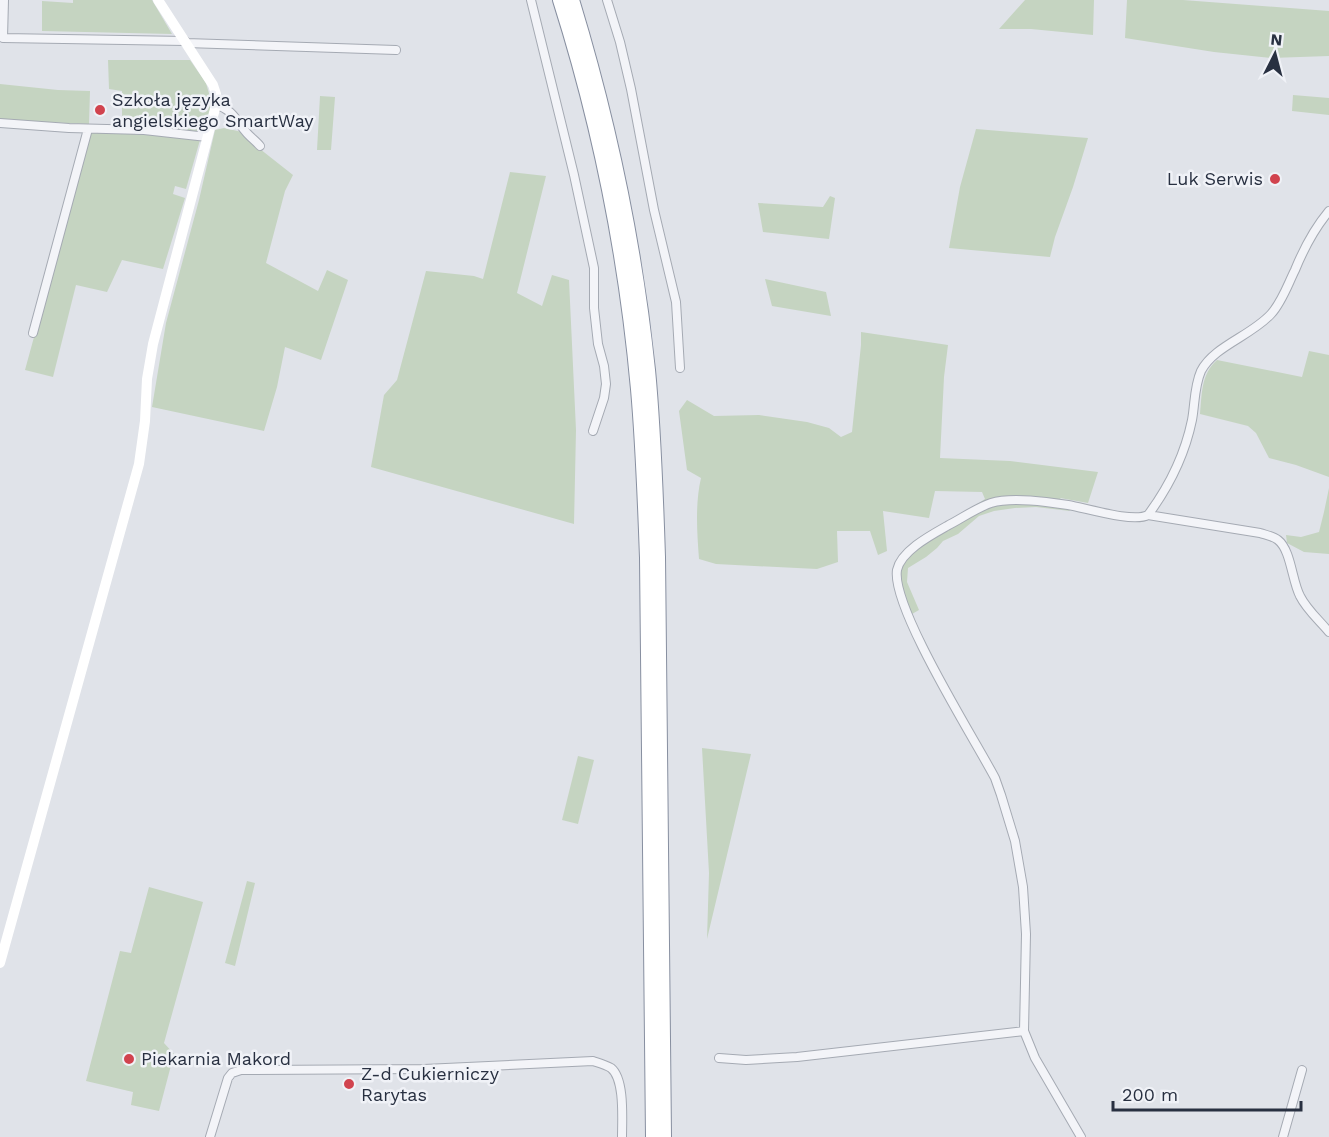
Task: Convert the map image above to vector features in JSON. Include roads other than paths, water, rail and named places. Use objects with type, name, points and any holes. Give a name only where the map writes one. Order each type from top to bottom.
[{"type":"highway","points":[[560,0],[582,74],[610,198],[626,291],[639,404],[647,558],[653,1137]]},
{"type":"highway","points":[[572,0],[603,111],[622,199],[639,298],[651,411],[658,557],[664,1137]]},
{"type":"street","points":[[4,0],[3,38],[396,50]]},
{"type":"street","points":[[0,963],[139,464],[145,421],[147,379],[153,344],[216,105],[213,86],[158,0]]},
{"type":"street","points":[[531,0],[594,268],[594,308],[606,384],[604,398],[593,431]]},
{"type":"street","points":[[607,0],[631,89],[654,210],[676,302],[680,369]]},
{"type":"street","points":[[216,105],[232,113],[246,132],[261,146]]},
{"type":"street","points":[[0,123],[144,130],[207,137]]},
{"type":"street","points":[[33,333],[88,129]]},
{"type":"street","points":[[1148,515],[1178,462],[1189,431],[1195,391],[1202,370],[1219,351],[1253,330],[1273,312],[1307,243],[1329,211]]},
{"type":"street","points":[[1081,1137],[1035,1059],[1024,1031],[1025,907],[1015,841],[995,778],[910,620],[897,584],[897,569],[907,554],[922,541],[979,508],[993,503],[1041,502],[1130,517],[1148,515],[1260,533],[1280,541],[1289,560],[1299,595],[1308,610],[1329,632]]},
{"type":"street","points":[[719,1058],[746,1060],[797,1057],[1024,1031]]},
{"type":"street","points":[[210,1137],[228,1078],[232,1073],[241,1070],[424,1069],[593,1061],[610,1068],[618,1080],[622,1137]]},
{"type":"street","points":[[1283,1137],[1302,1070]]},
{"type":"place","name":"Szkoła języka angielskiego SmartWay","points":[[100,110]]},
{"type":"place","name":"Luk Serwis","points":[[1275,179]]},
{"type":"place","name":"Piekarnia Makord","points":[[129,1059]]},
{"type":"place","name":"Z-d Cukierniczy Rarytas","points":[[349,1084]]}]
